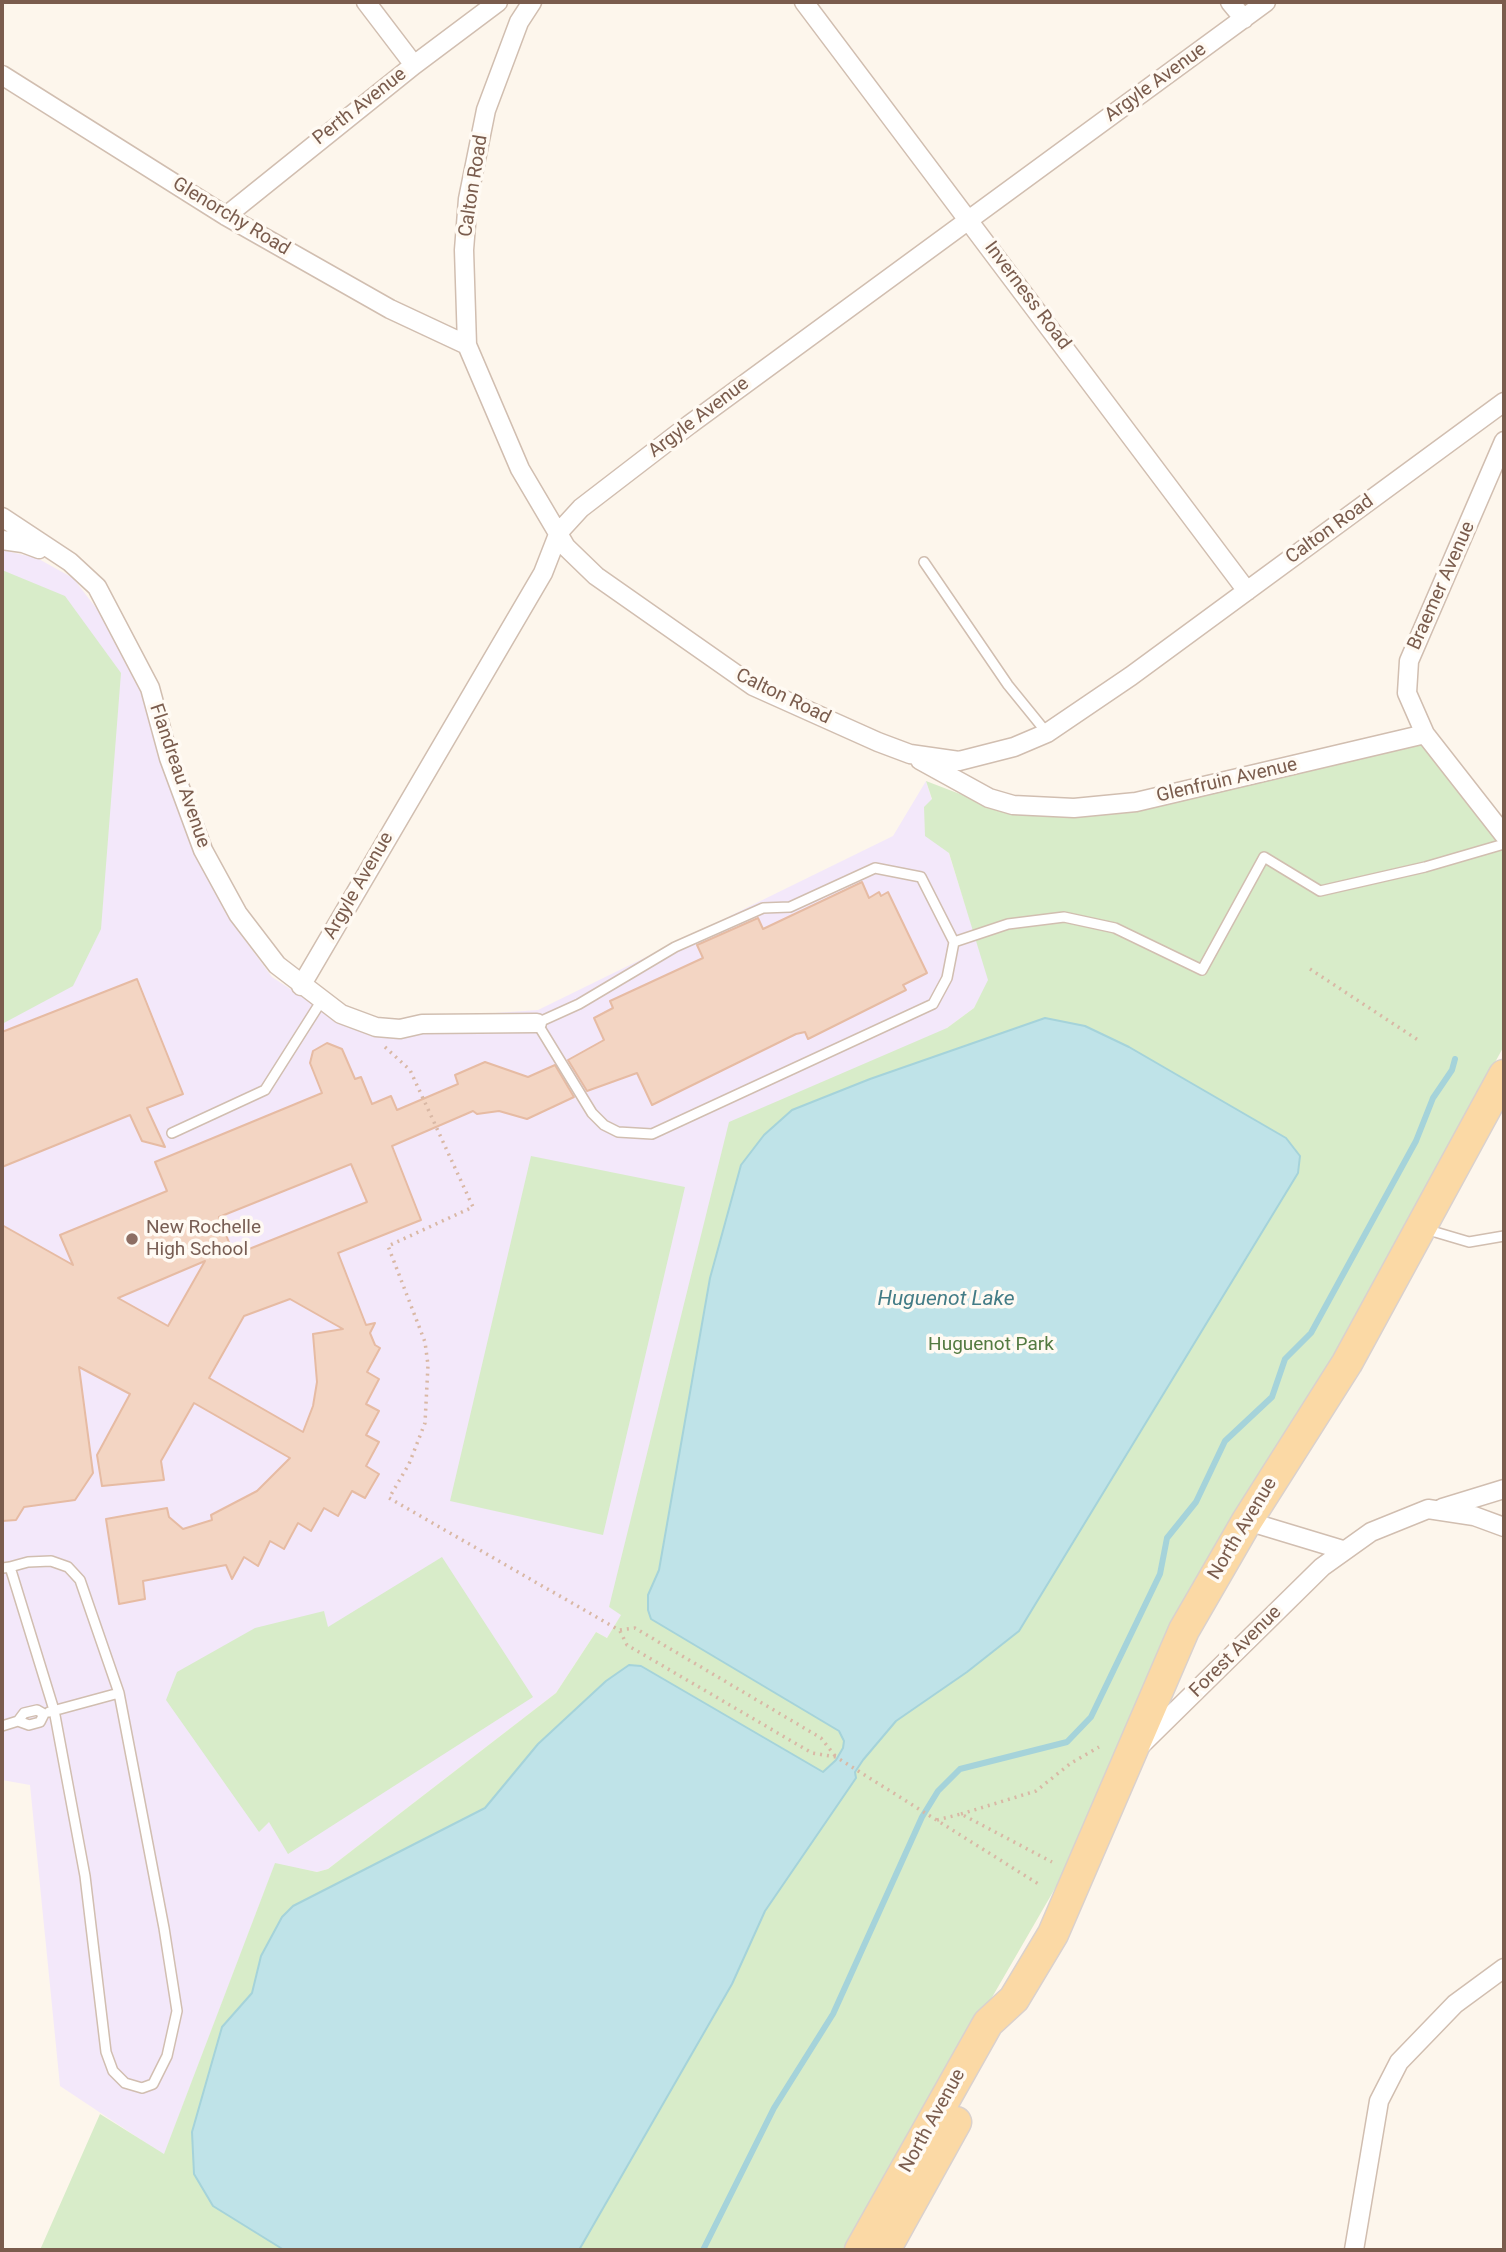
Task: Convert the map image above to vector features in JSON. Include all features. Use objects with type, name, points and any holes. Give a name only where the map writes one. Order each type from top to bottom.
[{"type":"main road","name":"North Avenue","points":[[860,2250],[988,2023],[1014,1999],[1054,1934],[1184,1630],[1247,1521],[1347,1363],[1420,1228],[1496,1102],[1504,1075]]},
{"type":"main road","name":"North Avenue","points":[[885,2250],[1004,2035],[1014,1999]]},
{"type":"street","points":[[366,2],[414,65]]},
{"type":"street","name":"Perth Avenue","points":[[226,216],[414,65],[498,2]]},
{"type":"street","name":"Calton Road","points":[[532,2],[519,22],[486,110],[468,199],[464,250],[467,345],[520,469],[566,547],[596,576],[753,686],[910,754],[959,761],[1014,747],[1046,733],[1131,676],[1504,402]]},
{"type":"street","name":"Inverness Road","points":[[804,2],[1247,592]]},
{"type":"street","points":[[1230,2],[1244,19]]},
{"type":"street","name":"Argyle Avenue","points":[[301,986],[543,573],[559,532],[581,508],[689,425],[1266,2]]},
{"type":"street","name":"Glenorchy Road","points":[[2,75],[226,216],[390,309],[467,345]]},
{"type":"street","name":"Braemer Avenue","points":[[1425,734],[1407,693],[1409,662],[1504,441]]},
{"type":"street","name":"Flandreau Avenue","points":[[2,517],[70,562],[97,587],[150,688],[169,758],[202,850],[238,914],[277,965],[341,1014],[376,1027],[400,1029],[422,1024],[537,1023]]},
{"type":"street","points":[[2,540],[23,542],[70,562]]},
{"type":"street","points":[[1425,734],[1504,835]]},
{"type":"street","name":"Glenfruin Avenue","points":[[910,754],[989,798],[1013,804],[1074,808],[1136,802],[1425,734]]},
{"type":"street","name":"Forest Avenue","points":[[1131,1755],[1343,1550],[1371,1532],[1428,1509],[1454,1506],[1504,1489]]},
{"type":"street","points":[[1428,1509],[1474,1516],[1504,1527]]},
{"type":"street","points":[[1247,1521],[1343,1550]]},
{"type":"street","points":[[1354,2250],[1379,2101],[1399,2062],[1455,2004],[1504,1968]]},
{"type":"lane","points":[[924,562],[1008,685],[1046,733]]},
{"type":"lane","points":[[954,942],[1008,924],[1064,917],[1115,928],[1202,970],[1264,857],[1320,891],[1425,867],[1504,844]]},
{"type":"lane","points":[[875,868],[921,877],[954,942],[947,978],[933,1004],[652,1135],[618,1132],[598,1119],[537,1023],[579,1004],[675,947],[764,908],[790,906],[875,868]]},
{"type":"lane","points":[[172,1133],[265,1090],[322,1000]]},
{"type":"lane","points":[[1420,1228],[1469,1242],[1504,1236]]},
{"type":"lane","points":[[51,1561],[68,1567],[80,1580],[119,1693],[164,1928],[177,2011],[167,2056],[153,2084],[142,2088],[125,2083],[113,2071],[106,2052],[85,1875],[54,1710],[4,1568],[51,1561]]},
{"type":"lane","points":[[2,1726],[18,1721],[29,1725],[40,1722],[44,1714],[54,1710],[119,1693]]},
{"type":"path","points":[[1310,969],[1421,1042]]},
{"type":"path","points":[[383,1045],[410,1070],[474,1207],[388,1246],[425,1342],[428,1365],[425,1423],[409,1464],[389,1498],[619,1630],[627,1645],[812,1753],[836,1758],[862,1773],[1040,1885]]},
{"type":"path","points":[[619,1630],[635,1629],[821,1738],[836,1758]]},
{"type":"path","points":[[937,1820],[1036,1791],[1071,1763],[1100,1747]]},
{"type":"path","points":[[961,1814],[1052,1862]]},
{"type":"shaded area","name":"New Rochelle High School","points":[[2,550],[37,558],[73,578],[107,622],[142,686],[176,805],[228,917],[272,977],[330,1015],[381,1021],[538,1010],[893,836],[926,781],[989,980],[974,1008],[947,1028],[609,1607],[622,1614],[607,1638],[596,1632],[556,1693],[328,1869],[317,1872],[275,1864],[164,2155],[60,2086],[30,1785],[2,1780]]},
{"type":"green space","points":[[2,570],[65,596],[121,673],[101,929],[73,986],[2,1024]]},
{"type":"green space","name":"Huguenot Park","points":[[1422,743],[1504,845],[1504,1046],[1331,1360],[1061,1878],[846,2250],[40,2250],[100,2114],[164,2154],[275,1863],[317,1872],[328,1869],[556,1693],[596,1632],[607,1638],[621,1615],[609,1607],[729,1122],[947,1028],[974,1008],[988,980],[949,853],[925,836],[924,807],[932,799],[926,781],[986,804],[1106,815]]},
{"type":"green space","points":[[531,1156],[685,1187],[603,1535],[450,1501]]},
{"type":"green space","points":[[442,1557],[533,1697],[288,1854],[269,1822],[259,1832],[166,1700],[177,1672],[255,1628],[324,1611],[328,1627]]},
{"type":"water","name":"Huguenot Lake","points":[[1045,1018],[1085,1026],[1129,1047],[1286,1138],[1300,1156],[1298,1173],[1019,1631],[967,1672],[896,1721],[863,1760],[855,1772],[856,1778],[765,1911],[732,1984],[579,2250],[284,2250],[213,2206],[194,2174],[192,2132],[222,2027],[252,1993],[261,1956],[282,1917],[293,1906],[485,1808],[538,1744],[606,1681],[629,1665],[641,1666],[823,1772],[836,1760],[844,1741],[839,1731],[651,1619],[648,1610],[648,1595],[659,1570],[710,1278],[741,1165],[764,1135],[792,1110],[870,1079]]},
{"type":"building","points":[[862,882],[869,898],[879,892],[881,896],[888,892],[927,973],[903,985],[906,990],[808,1039],[805,1032],[796,1034],[652,1105],[637,1073],[587,1091],[568,1060],[604,1040],[594,1018],[613,1008],[610,1001],[703,958],[697,945],[758,918],[763,929]]},
{"type":"building","points":[[137,979],[183,1094],[147,1108],[165,1147],[142,1141],[130,1115],[2,1167],[2,1032]]},
{"type":"building","name":"New Rochelle High School","points":[[327,1043],[342,1049],[355,1079],[361,1077],[372,1104],[391,1096],[397,1110],[458,1084],[455,1075],[485,1062],[528,1077],[555,1065],[574,1097],[527,1119],[499,1111],[477,1114],[473,1111],[392,1146],[421,1220],[338,1253],[366,1325],[375,1323],[370,1333],[375,1345],[380,1348],[367,1372],[379,1379],[366,1404],[379,1411],[366,1435],[379,1442],[366,1466],[379,1474],[365,1498],[352,1491],[338,1516],[324,1508],[311,1531],[298,1523],[284,1549],[270,1541],[258,1566],[244,1557],[232,1579],[226,1565],[143,1581],[145,1599],[119,1604],[106,1519],[167,1508],[169,1517],[183,1529],[212,1520],[211,1515],[257,1491],[290,1458],[194,1403],[161,1461],[164,1480],[102,1486],[97,1455],[130,1394],[79,1367],[93,1473],[75,1500],[24,1507],[16,1520],[2,1521],[2,1225],[73,1265],[60,1235],[167,1191],[155,1162],[322,1093],[310,1063],[313,1051]],"holes":[[[351,1164],[367,1202],[234,1255],[219,1217]],[[205,1261],[168,1326],[118,1298]],[[290,1299],[343,1329],[313,1334],[317,1382],[313,1406],[303,1432],[209,1378],[244,1316]]]},
{"type":"waterway","points":[[703,2250],[774,2108],[833,2014],[922,1817],[938,1791],[960,1769],[1067,1742],[1091,1717],[1160,1574],[1167,1538],[1196,1502],[1225,1441],[1272,1397],[1285,1359],[1311,1333],[1416,1141],[1433,1098],[1452,1070],[1455,1059]]},
{"type":"place","name":"New Rochelle High School","points":[[132,1239]]}]
